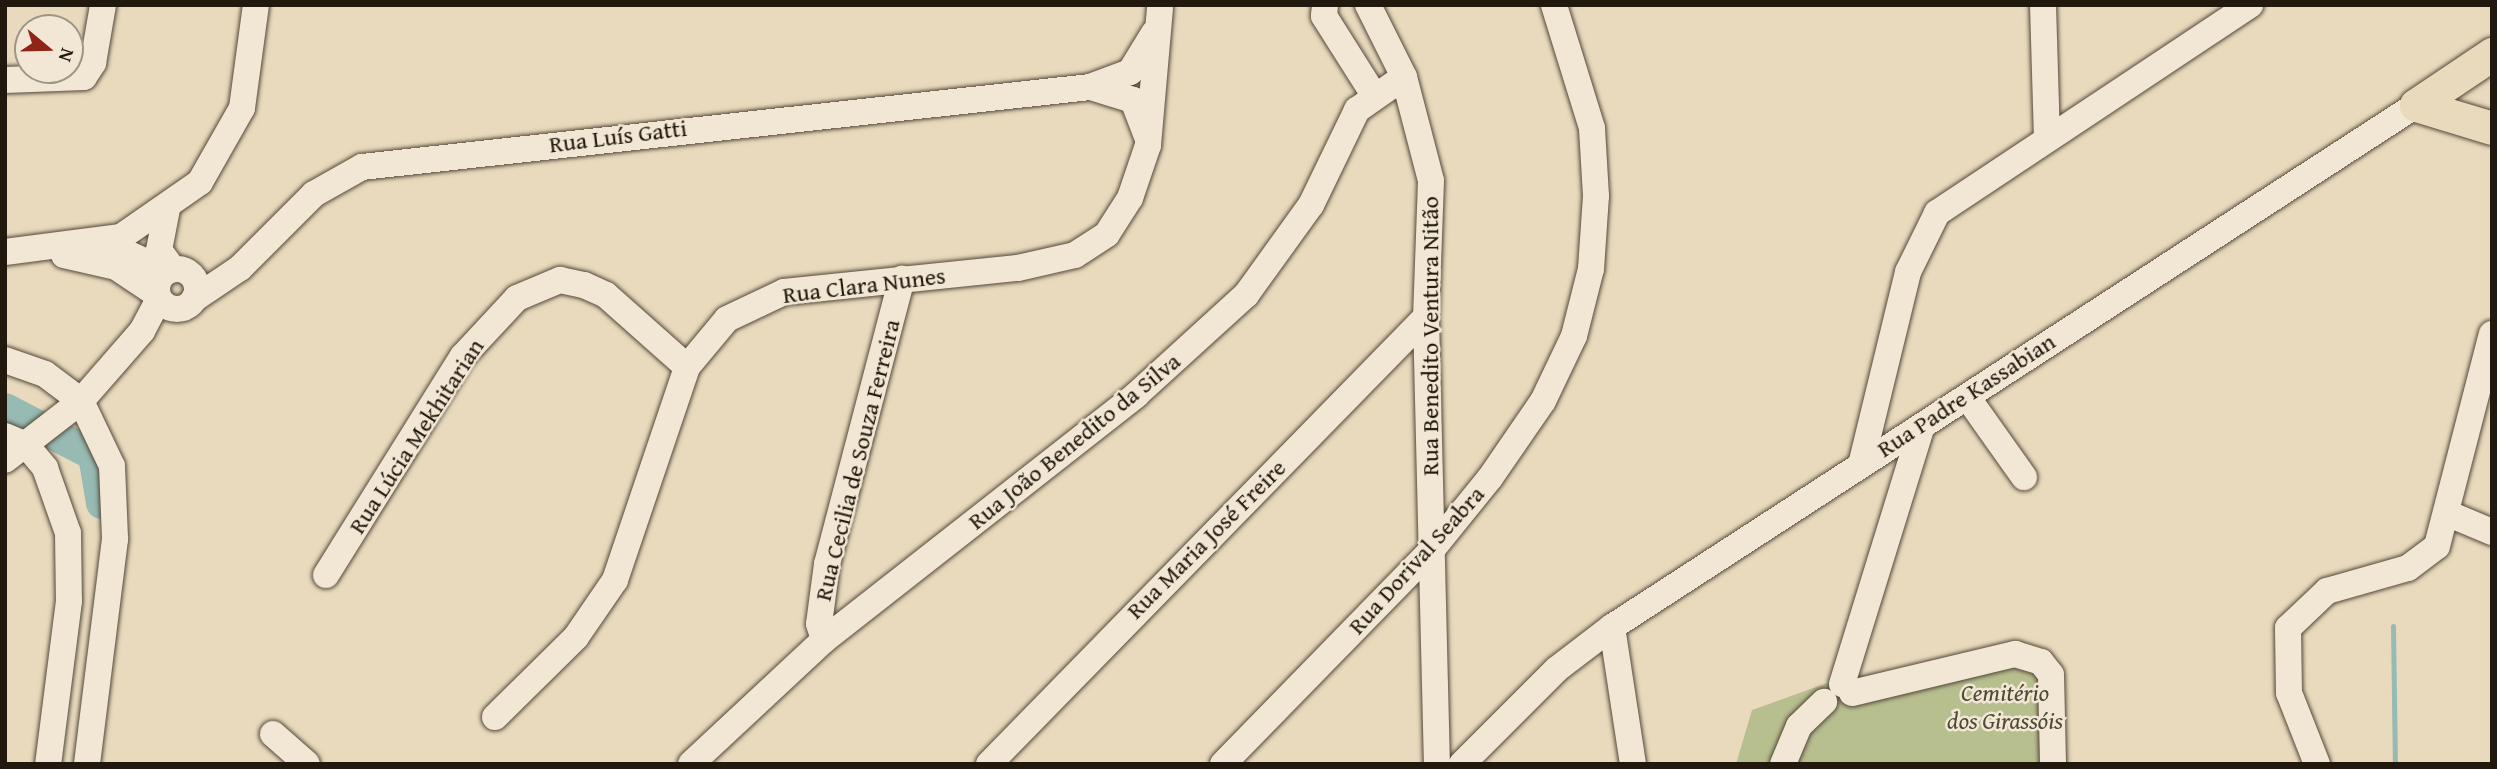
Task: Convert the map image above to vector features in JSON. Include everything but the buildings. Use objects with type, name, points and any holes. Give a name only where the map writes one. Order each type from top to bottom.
[{"type":"main road","name":"Rua Padre Kassabian","points":[[2416,105],[2492,54]]},
{"type":"main road","points":[[2416,105],[2492,128]]},
{"type":"street","points":[[5,80],[84,77],[93,63],[103,5]]},
{"type":"street","points":[[17,251],[103,242],[137,230],[200,182],[229,140],[253,64],[256,5]]},
{"type":"street","points":[[1325,5],[1324,16],[1374,95]]},
{"type":"street","name":"Rua Benedito Ventura Nitão","points":[[1368,5],[1404,77],[1431,181],[1426,317],[1437,764]]},
{"type":"street","name":"Rua Dorival Seabra","points":[[1223,764],[1430,552],[1543,401],[1574,336],[1591,269],[1592,128],[1554,5]]},
{"type":"street","points":[[2043,5],[2047,136]]},
{"type":"street","points":[[1861,465],[1920,242],[1937,213],[2047,136],[2250,5]]},
{"type":"street","name":"Rua Luís Gatti","points":[[19,444],[75,406],[100,381],[171,290],[240,268],[314,194],[362,167],[1090,87],[1139,64],[1161,7]]},
{"type":"street","name":"Rua Clara Nunes","points":[[495,717],[576,637],[615,580],[687,367],[727,319],[759,301],[902,279],[1018,268],[1093,247],[1129,198],[1148,145],[1161,7]]},
{"type":"street","name":"Rua João Benedito da Silva","points":[[691,764],[824,640],[1136,395],[1246,295],[1288,244],[1348,124],[1374,95],[1404,77]]},
{"type":"street","name":"Rua Luís Gatti","points":[[1090,87],[1133,100],[1148,145]]},
{"type":"street","name":"Rua Padre Kassabian","points":[[1462,764],[1557,670],[1612,627],[1968,398],[2094,310],[2416,105]]},
{"type":"street","points":[[167,209],[159,250],[171,290]]},
{"type":"street","points":[[103,242],[171,290]]},
{"type":"street","points":[[17,251],[105,263],[171,290]]},
{"type":"street","name":"Rua Cecilia de Souza Ferreira","points":[[824,640],[819,612],[827,564],[902,279]]},
{"type":"street","name":"Rua Lúcia Mekhitarian","points":[[326,575],[463,356],[517,298],[560,280],[584,285],[606,295],[687,367]]},
{"type":"street","name":"Rua Maria José Freire","points":[[989,764],[1426,317]]},
{"type":"street","points":[[2317,764],[2289,693],[2288,628],[2327,591],[2426,559],[2449,514],[2492,334]]},
{"type":"street","points":[[5,360],[46,374],[104,438],[116,501],[86,764]]},
{"type":"street","points":[[1968,398],[2024,477]]},
{"type":"street","points":[[1839,693],[1922,426]]},
{"type":"street","points":[[19,444],[58,495],[71,554],[48,764]]},
{"type":"street","points":[[2449,514],[2492,532]]},
{"type":"street","points":[[1612,627],[1633,764]]},
{"type":"street","points":[[1783,764],[1798,726],[1839,693],[2015,654],[2041,662],[2051,675],[2053,764]]},
{"type":"street","points":[[273,734],[307,764]]},
{"type":"green space","name":"Cemitério dos Girassóis","points":[[2028,645],[2062,764],[1736,764],[1752,710],[1830,682]]},
{"type":"waterway","points":[[5,409],[94,455],[102,503]]},
{"type":"waterway","points":[[2393,626],[2395,764]]}]
